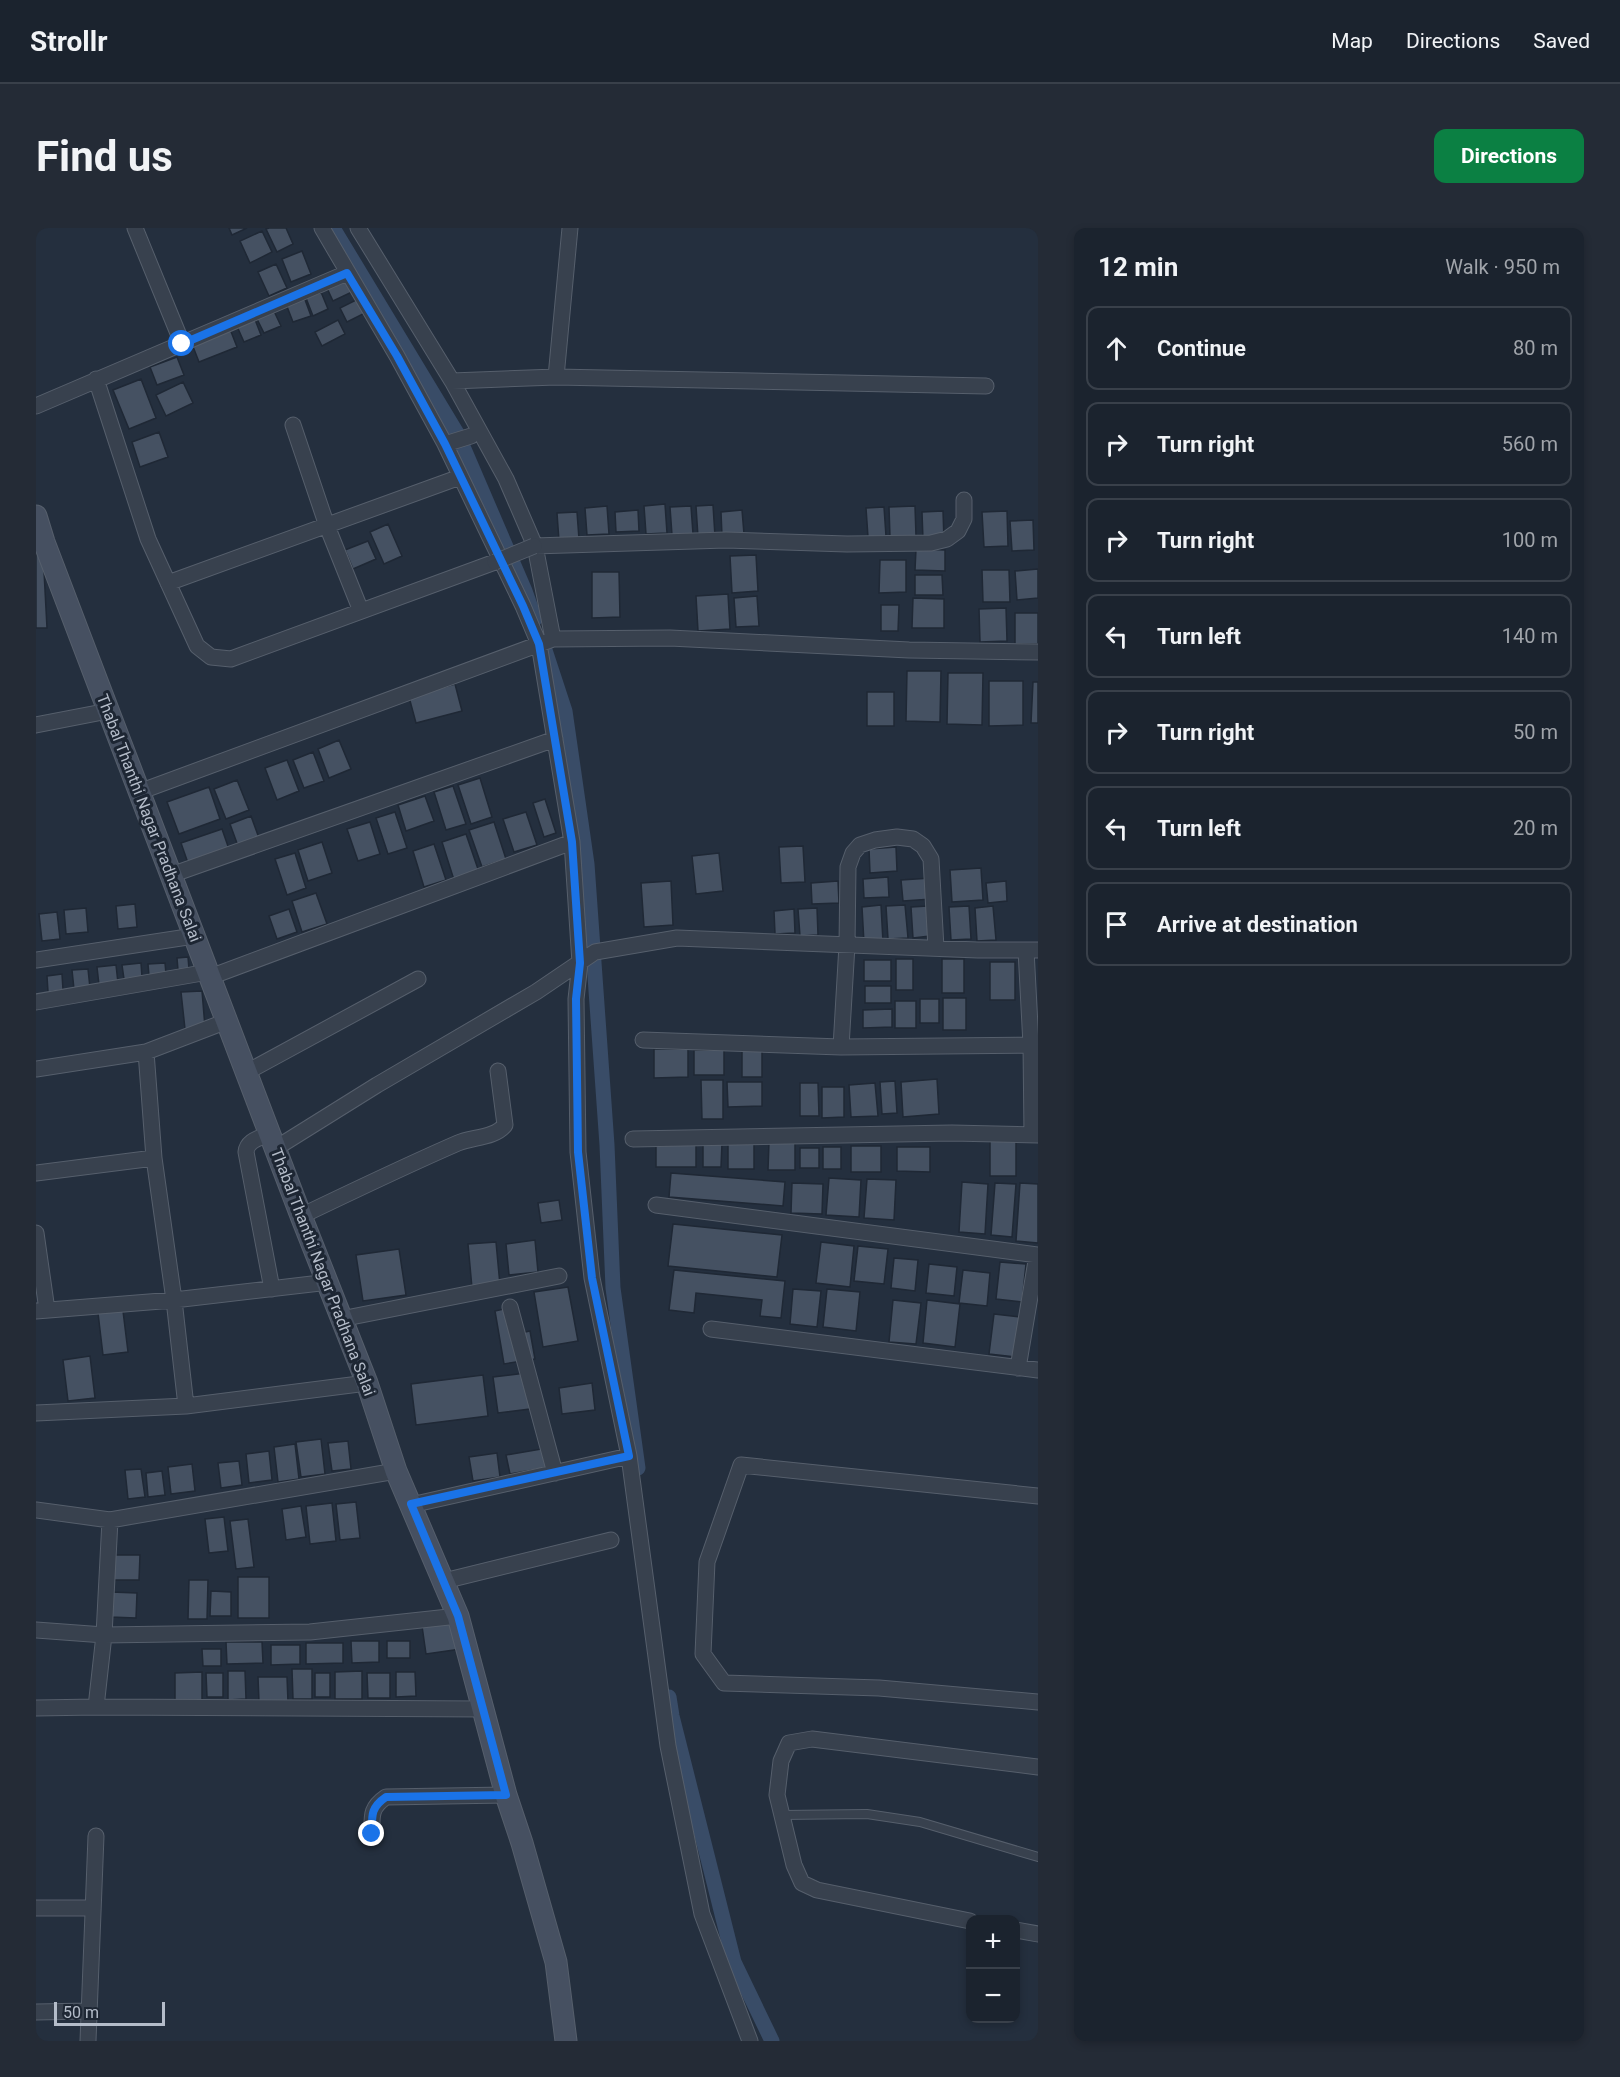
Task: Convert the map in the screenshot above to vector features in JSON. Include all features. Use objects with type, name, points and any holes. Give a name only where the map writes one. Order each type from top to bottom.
[{"type":"main road","name":"Thabal Thanthi Nagar Pradhana Salai","points":[[36,516],[40,543],[108,711],[301,1216],[329,1282],[367,1383],[396,1471],[458,1616],[506,1795],[556,1962],[566,2041]]},
{"type":"street","points":[[135,228],[182,344]]},
{"type":"street","points":[[322,228],[449,443],[460,477],[523,606],[546,641]]},
{"type":"street","points":[[358,228],[452,381],[506,479],[534,546],[555,739],[572,842],[580,962],[576,999],[578,1152],[592,1278],[629,1456],[668,1746],[702,1914],[750,2041]]},
{"type":"street","points":[[556,377],[570,228]]},
{"type":"street","points":[[36,406],[347,273]]},
{"type":"street","points":[[452,381],[556,377],[986,386]]},
{"type":"street","points":[[96,379],[148,539],[197,646],[211,657],[231,659],[534,546],[726,540],[847,544],[931,543],[947,539],[958,531],[964,519],[964,500]]},
{"type":"street","points":[[293,425],[327,526],[361,610]]},
{"type":"street","points":[[449,443],[471,436]]},
{"type":"street","points":[[168,584],[460,477]]},
{"type":"street","points":[[139,792],[546,641],[670,638],[909,650],[1038,652]]},
{"type":"street","points":[[36,725],[108,711]]},
{"type":"street","points":[[171,875],[555,739]]},
{"type":"street","points":[[841,1047],[847,945],[848,867],[853,853],[860,844],[897,837],[913,839],[923,846],[931,859],[936,948]]},
{"type":"street","points":[[36,1002],[209,975],[572,842]]},
{"type":"street","points":[[36,960],[194,936]]},
{"type":"street","points":[[272,1289],[246,1152],[249,1143],[273,1141],[377,1085],[536,992],[595,952],[677,938],[1032,950],[1035,1135],[952,1133],[633,1139]]},
{"type":"street","points":[[247,1072],[418,979]]},
{"type":"street","points":[[36,1069],[146,1052],[227,1021]]},
{"type":"street","points":[[643,1040],[841,1047],[1035,1045]]},
{"type":"street","points":[[146,1052],[154,1158],[186,1406]]},
{"type":"street","points":[[301,1216],[464,1140],[503,1129],[505,1125],[498,1071]]},
{"type":"street","points":[[36,1173],[154,1158]]},
{"type":"street","points":[[656,1205],[1038,1255],[1018,1368]]},
{"type":"street","points":[[36,1233],[41,1311],[174,1300],[329,1282]]},
{"type":"street","points":[[341,1319],[559,1276]]},
{"type":"street","points":[[510,1307],[555,1473]]},
{"type":"street","points":[[711,1329],[1038,1370]]},
{"type":"street","points":[[36,1413],[186,1406],[367,1383]]},
{"type":"street","points":[[411,1504],[629,1456]]},
{"type":"street","points":[[1038,1496],[741,1464],[707,1562],[703,1654],[724,1683],[879,1688],[1038,1702]]},
{"type":"street","points":[[36,1510],[110,1520],[396,1471]]},
{"type":"street","points":[[96,1707],[104,1635],[110,1520]]},
{"type":"street","points":[[444,1581],[611,1540]]},
{"type":"street","points":[[36,1630],[104,1635],[310,1632],[458,1616]]},
{"type":"street","points":[[36,1708],[484,1709]]},
{"type":"street","points":[[966,1920],[817,1890],[802,1883],[794,1865],[777,1796],[781,1761],[789,1743],[812,1739],[1038,1767]]},
{"type":"street","points":[[372,1834],[372,1813],[378,1803],[386,1797],[506,1795]]},
{"type":"street","points":[[88,2041],[96,1836]]},
{"type":"street","points":[[36,1908],[93,1908]]},
{"type":"street","points":[[1020,1931],[1038,1934]]},
{"type":"street","points":[[36,2012],[89,2011]]},
{"type":"lane","points":[[782,1815],[867,1814],[920,1822],[1038,1857]]},
{"type":"building","points":[[229,228],[247,228],[232,235]]},
{"type":"building","points":[[286,228],[293,244],[277,252],[266,229]]},
{"type":"building","points":[[262,231],[272,252],[250,263],[240,241]]},
{"type":"building","points":[[302,251],[311,274],[291,282],[282,259]]},
{"type":"building","points":[[276,264],[287,288],[269,296],[258,272]]},
{"type":"building","points":[[346,278],[352,292],[333,301],[326,286]]},
{"type":"building","points":[[321,292],[328,309],[313,316],[306,298]]},
{"type":"building","points":[[304,297],[311,316],[293,322],[286,304]]},
{"type":"building","points":[[358,299],[365,313],[347,322],[340,308]]},
{"type":"building","points":[[273,309],[281,326],[264,333],[256,317]]},
{"type":"building","points":[[254,317],[261,335],[244,342],[236,324]]},
{"type":"building","points":[[338,320],[345,334],[322,346],[315,332]]},
{"type":"building","points":[[230,329],[237,347],[199,362],[192,344]]},
{"type":"building","points":[[177,357],[184,375],[157,385],[150,367]]},
{"type":"building","points":[[141,379],[156,418],[129,429],[113,390]]},
{"type":"building","points":[[183,382],[193,403],[166,416],[156,395]]},
{"type":"building","points":[[159,432],[168,457],[140,467],[132,442]]},
{"type":"building","points":[[665,504],[667,533],[646,534],[644,506]]},
{"type":"building","points":[[713,505],[715,536],[698,537],[696,506]]},
{"type":"building","points":[[607,506],[609,534],[587,535],[585,508]]},
{"type":"building","points":[[691,506],[693,534],[672,535],[670,507]]},
{"type":"building","points":[[915,506],[916,536],[890,537],[889,507]]},
{"type":"building","points":[[884,507],[886,536],[868,537],[866,508]]},
{"type":"building","points":[[638,510],[639,531],[616,532],[615,512]]},
{"type":"building","points":[[742,510],[744,534],[722,536],[721,512]]},
{"type":"building","points":[[943,511],[944,540],[923,540],[922,512]]},
{"type":"building","points":[[1007,511],[1008,546],[984,547],[982,512]]},
{"type":"building","points":[[577,512],[579,539],[559,541],[557,513]]},
{"type":"building","points":[[1033,520],[1034,550],[1012,551],[1010,521]]},
{"type":"building","points":[[388,524],[402,556],[384,564],[370,532]]},
{"type":"building","points":[[368,541],[376,559],[353,569],[345,550]]},
{"type":"building","points":[[916,549],[945,550],[945,571],[915,570]]},
{"type":"building","points":[[36,552],[43,552],[47,628],[36,628]]},
{"type":"building","points":[[756,555],[758,591],[732,593],[730,556]]},
{"type":"building","points":[[880,560],[906,560],[906,592],[879,593]]},
{"type":"building","points":[[1038,569],[1038,598],[1017,600],[1015,571]]},
{"type":"building","points":[[982,570],[1009,570],[1010,602],[983,602]]},
{"type":"building","points":[[592,572],[619,572],[620,617],[592,618]]},
{"type":"building","points":[[915,575],[942,575],[943,595],[915,595]]},
{"type":"building","points":[[728,594],[730,629],[698,631],[696,596]]},
{"type":"building","points":[[757,596],[759,626],[736,627],[734,598]]},
{"type":"building","points":[[913,598],[944,599],[944,628],[912,628]]},
{"type":"building","points":[[881,605],[899,605],[898,631],[881,631]]},
{"type":"building","points":[[1006,608],[1007,641],[980,642],[979,609]]},
{"type":"building","points":[[1015,613],[1038,613],[1038,644],[1015,644]]},
{"type":"building","points":[[907,671],[941,671],[940,722],[906,721]]},
{"type":"building","points":[[948,673],[983,673],[982,725],[947,724]]},
{"type":"building","points":[[989,681],[1023,681],[1023,725],[989,726]]},
{"type":"building","points":[[1033,682],[1038,682],[1038,723],[1031,723]]},
{"type":"building","points":[[455,684],[462,711],[416,723],[409,697]]},
{"type":"building","points":[[867,692],[894,692],[894,726],[867,726]]},
{"type":"building","points":[[339,740],[351,769],[329,778],[318,749]]},
{"type":"building","points":[[313,752],[324,781],[304,788],[293,760]]},
{"type":"building","points":[[287,760],[299,791],[277,800],[265,768]]},
{"type":"building","points":[[480,778],[492,817],[471,824],[458,785]]},
{"type":"building","points":[[237,780],[249,810],[226,819],[214,789]]},
{"type":"building","points":[[453,786],[466,824],[446,830],[434,792]]},
{"type":"building","points":[[209,787],[220,819],[179,834],[167,802]]},
{"type":"building","points":[[425,796],[434,821],[406,831],[398,805]]},
{"type":"building","points":[[545,799],[556,833],[544,837],[533,803]]},
{"type":"building","points":[[395,812],[407,848],[388,854],[376,818]]},
{"type":"building","points":[[526,812],[537,845],[514,852],[503,819]]},
{"type":"building","points":[[251,816],[259,838],[238,846],[230,824]]},
{"type":"building","points":[[370,822],[380,854],[358,861],[347,829]]},
{"type":"building","points":[[494,822],[506,859],[482,867],[469,830]]},
{"type":"building","points":[[222,829],[230,852],[189,866],[181,843]]},
{"type":"building","points":[[466,834],[479,872],[454,880],[442,842]]},
{"type":"building","points":[[322,842],[332,873],[308,881],[298,850]]},
{"type":"building","points":[[434,844],[446,880],[424,887],[413,851]]},
{"type":"building","points":[[803,846],[805,882],[781,883],[779,847]]},
{"type":"building","points":[[896,847],[897,871],[870,873],[869,849]]},
{"type":"building","points":[[295,853],[306,888],[287,895],[275,859]]},
{"type":"building","points":[[719,853],[723,891],[696,894],[692,856]]},
{"type":"building","points":[[981,868],[983,900],[952,902],[950,870]]},
{"type":"building","points":[[888,877],[889,897],[864,898],[863,879]]},
{"type":"building","points":[[931,878],[932,899],[903,901],[901,880]]},
{"type":"building","points":[[671,881],[673,925],[644,927],[641,883]]},
{"type":"building","points":[[838,881],[839,903],[812,904],[811,883]]},
{"type":"building","points":[[1006,881],[1007,901],[988,903],[986,883]]},
{"type":"building","points":[[316,893],[327,924],[302,932],[292,901]]},
{"type":"building","points":[[135,904],[137,927],[118,929],[116,906]]},
{"type":"building","points":[[881,905],[883,942],[864,943],[862,907]]},
{"type":"building","points":[[905,905],[908,938],[888,939],[886,906]]},
{"type":"building","points":[[928,906],[930,936],[913,938],[911,907]]},
{"type":"building","points":[[969,906],[971,939],[951,940],[949,907]]},
{"type":"building","points":[[993,906],[996,940],[977,941],[975,908]]},
{"type":"building","points":[[86,908],[88,932],[66,934],[64,910]]},
{"type":"building","points":[[817,908],[818,935],[800,936],[798,909]]},
{"type":"building","points":[[289,909],[297,932],[277,939],[269,916]]},
{"type":"building","points":[[794,909],[795,933],[775,934],[774,911]]},
{"type":"building","points":[[57,912],[60,939],[42,941],[39,914]]},
{"type":"building","points":[[188,957],[189,969],[178,970],[177,958]]},
{"type":"building","points":[[896,959],[913,959],[913,990],[896,990]]},
{"type":"building","points":[[942,959],[964,959],[964,993],[942,993]]},
{"type":"building","points":[[864,960],[891,960],[891,981],[864,981]]},
{"type":"building","points":[[990,962],[1015,962],[1015,1000],[990,1000]]},
{"type":"building","points":[[141,963],[142,977],[124,979],[122,965]]},
{"type":"building","points":[[165,963],[166,974],[149,976],[148,964]]},
{"type":"building","points":[[116,965],[118,983],[99,985],[97,967]]},
{"type":"building","points":[[88,969],[90,988],[74,989],[72,970]]},
{"type":"building","points":[[62,974],[63,990],[48,992],[47,976]]},
{"type":"building","points":[[865,986],[891,986],[891,1003],[865,1003]]},
{"type":"building","points":[[202,991],[205,1027],[185,1029],[181,992]]},
{"type":"building","points":[[943,998],[966,998],[966,1030],[943,1030]]},
{"type":"building","points":[[920,999],[939,999],[939,1023],[920,1023]]},
{"type":"building","points":[[895,1001],[916,1001],[916,1028],[895,1028]]},
{"type":"building","points":[[892,1009],[892,1027],[863,1028],[863,1010]]},
{"type":"building","points":[[762,1047],[762,1077],[742,1077],[742,1048]]},
{"type":"building","points":[[654,1049],[688,1049],[688,1077],[654,1078]]},
{"type":"building","points":[[694,1050],[724,1050],[724,1075],[694,1075]]},
{"type":"building","points":[[937,1079],[939,1114],[903,1117],[901,1082]]},
{"type":"building","points":[[701,1080],[723,1080],[723,1119],[702,1119]]},
{"type":"building","points":[[895,1081],[897,1113],[882,1114],[880,1082]]},
{"type":"building","points":[[727,1082],[762,1082],[762,1106],[728,1107]]},
{"type":"building","points":[[800,1083],[818,1083],[819,1116],[800,1116]]},
{"type":"building","points":[[875,1083],[878,1116],[851,1117],[849,1085]]},
{"type":"building","points":[[822,1087],[844,1087],[844,1117],[822,1118]]},
{"type":"building","points":[[990,1136],[1016,1136],[1016,1176],[990,1176]]},
{"type":"building","points":[[656,1141],[696,1141],[696,1167],[656,1167]]},
{"type":"building","points":[[769,1142],[795,1142],[795,1170],[768,1170]]},
{"type":"building","points":[[703,1143],[722,1143],[721,1167],[703,1167]]},
{"type":"building","points":[[728,1144],[754,1144],[754,1169],[728,1169]]},
{"type":"building","points":[[851,1146],[881,1146],[881,1172],[851,1172]]},
{"type":"building","points":[[823,1147],[841,1147],[841,1169],[823,1169]]},
{"type":"building","points":[[897,1147],[930,1147],[930,1172],[897,1171]]},
{"type":"building","points":[[800,1148],[819,1148],[819,1168],[800,1168]]},
{"type":"building","points":[[671,1173],[785,1182],[783,1206],[669,1197]]},
{"type":"building","points":[[829,1178],[861,1180],[859,1217],[826,1215]]},
{"type":"building","points":[[867,1179],[896,1180],[894,1220],[864,1218]]},
{"type":"building","points":[[962,1182],[988,1184],[985,1234],[959,1232]]},
{"type":"building","points":[[792,1183],[823,1184],[822,1214],[791,1213]]},
{"type":"building","points":[[995,1183],[1016,1184],[1012,1237],[991,1235]]},
{"type":"building","points":[[1020,1183],[1038,1184],[1038,1243],[1016,1241]]},
{"type":"building","points":[[559,1200],[562,1220],[541,1223],[538,1203]]},
{"type":"building","points":[[673,1224],[782,1235],[777,1277],[668,1266]]},
{"type":"building","points":[[535,1240],[538,1272],[509,1275],[506,1244]]},
{"type":"building","points":[[496,1242],[500,1285],[472,1288],[468,1244]]},
{"type":"building","points":[[821,1242],[854,1246],[850,1287],[816,1283]]},
{"type":"building","points":[[858,1246],[888,1249],[884,1284],[854,1281]]},
{"type":"building","points":[[399,1249],[406,1295],[363,1301],[356,1255]]},
{"type":"building","points":[[894,1258],[918,1260],[915,1291],[891,1288]]},
{"type":"building","points":[[1000,1262],[1026,1264],[1022,1302],[996,1299]]},
{"type":"building","points":[[929,1264],[957,1267],[954,1296],[926,1293]]},
{"type":"building","points":[[674,1270],[785,1281],[781,1318],[760,1316],[762,1300],[696,1293],[694,1313],[669,1310]]},
{"type":"building","points":[[963,1270],[990,1273],[987,1306],[959,1303]]},
{"type":"building","points":[[568,1287],[578,1341],[543,1347],[534,1292]]},
{"type":"building","points":[[793,1289],[821,1291],[817,1327],[790,1324]]},
{"type":"building","points":[[827,1289],[860,1292],[856,1331],[823,1327]]},
{"type":"building","points":[[893,1300],[921,1303],[916,1344],[889,1342]]},
{"type":"building","points":[[927,1300],[960,1304],[955,1347],[923,1343]]},
{"type":"building","points":[[508,1308],[521,1333],[530,1331],[535,1359],[504,1364],[495,1311]]},
{"type":"building","points":[[123,1311],[128,1352],[103,1355],[98,1313]]},
{"type":"building","points":[[994,1314],[1020,1317],[1016,1357],[989,1354]]},
{"type":"building","points":[[90,1356],[95,1398],[68,1401],[63,1360]]},
{"type":"building","points":[[534,1372],[538,1408],[498,1413],[493,1377]]},
{"type":"building","points":[[483,1375],[488,1416],[416,1425],[411,1384]]},
{"type":"building","points":[[592,1383],[595,1410],[562,1414],[559,1388]]},
{"type":"building","points":[[321,1439],[325,1474],[301,1477],[296,1442]]},
{"type":"building","points":[[348,1441],[351,1469],[332,1471],[328,1443]]},
{"type":"building","points":[[295,1444],[299,1479],[278,1482],[274,1447]]},
{"type":"building","points":[[547,1448],[550,1467],[510,1474],[506,1455]]},
{"type":"building","points":[[269,1451],[272,1480],[249,1483],[246,1454]]},
{"type":"building","points":[[497,1453],[500,1477],[473,1481],[469,1457]]},
{"type":"building","points":[[239,1461],[242,1485],[221,1488],[218,1463]]},
{"type":"building","points":[[192,1464],[195,1491],[171,1494],[168,1467]]},
{"type":"building","points":[[141,1469],[145,1497],[128,1499],[125,1470]]},
{"type":"building","points":[[162,1471],[165,1495],[148,1497],[146,1473]]},
{"type":"building","points":[[356,1502],[360,1538],[340,1540],[336,1504]]},
{"type":"building","points":[[332,1503],[336,1541],[310,1544],[306,1506]]},
{"type":"building","points":[[301,1506],[306,1537],[286,1540],[282,1509]]},
{"type":"building","points":[[224,1517],[228,1551],[209,1553],[205,1519]]},
{"type":"building","points":[[248,1519],[254,1567],[236,1569],[230,1521]]},
{"type":"building","points":[[114,1555],[140,1555],[139,1580],[113,1580]]},
{"type":"building","points":[[238,1577],[269,1577],[269,1618],[238,1618]]},
{"type":"building","points":[[189,1580],[208,1580],[207,1619],[188,1619]]},
{"type":"building","points":[[211,1591],[231,1592],[231,1616],[210,1616]]},
{"type":"building","points":[[111,1592],[137,1593],[136,1618],[110,1617]]},
{"type":"building","points":[[457,1622],[461,1649],[426,1654],[422,1626]]},
{"type":"building","points":[[351,1641],[379,1641],[379,1662],[352,1663]]},
{"type":"building","points":[[387,1641],[410,1641],[410,1658],[387,1658]]},
{"type":"building","points":[[226,1642],[262,1642],[263,1663],[227,1664]]},
{"type":"building","points":[[306,1643],[343,1643],[343,1663],[306,1664]]},
{"type":"building","points":[[271,1645],[300,1645],[300,1664],[271,1665]]},
{"type":"building","points":[[202,1649],[221,1649],[221,1666],[203,1666]]},
{"type":"building","points":[[292,1669],[312,1669],[312,1699],[293,1699]]},
{"type":"building","points":[[228,1671],[245,1671],[246,1699],[228,1700]]},
{"type":"building","points":[[362,1671],[362,1699],[335,1699],[335,1672]]},
{"type":"building","points":[[202,1672],[202,1700],[175,1701],[175,1673]]},
{"type":"building","points":[[396,1672],[415,1672],[416,1696],[396,1697]]},
{"type":"building","points":[[206,1673],[223,1673],[223,1697],[207,1697]]},
{"type":"building","points":[[315,1673],[330,1673],[330,1697],[315,1697]]},
{"type":"building","points":[[367,1673],[390,1673],[390,1698],[368,1698]]},
{"type":"building","points":[[258,1677],[287,1677],[288,1702],[259,1702]]},
{"type":"waterway","points":[[333,228],[458,435],[535,619]]},
{"type":"waterway","points":[[545,650],[565,711],[587,864],[607,1145],[613,1288],[638,1468]]},
{"type":"waterway","points":[[669,1697],[734,1962],[772,2041]]},
{"type":"route","points":[[182,344],[347,273],[397,356],[445,444],[539,644],[572,842],[580,963],[576,999],[578,1152],[592,1278],[629,1456],[411,1504],[458,1616],[506,1795],[386,1797],[378,1803],[372,1813],[372,1834]]}]
